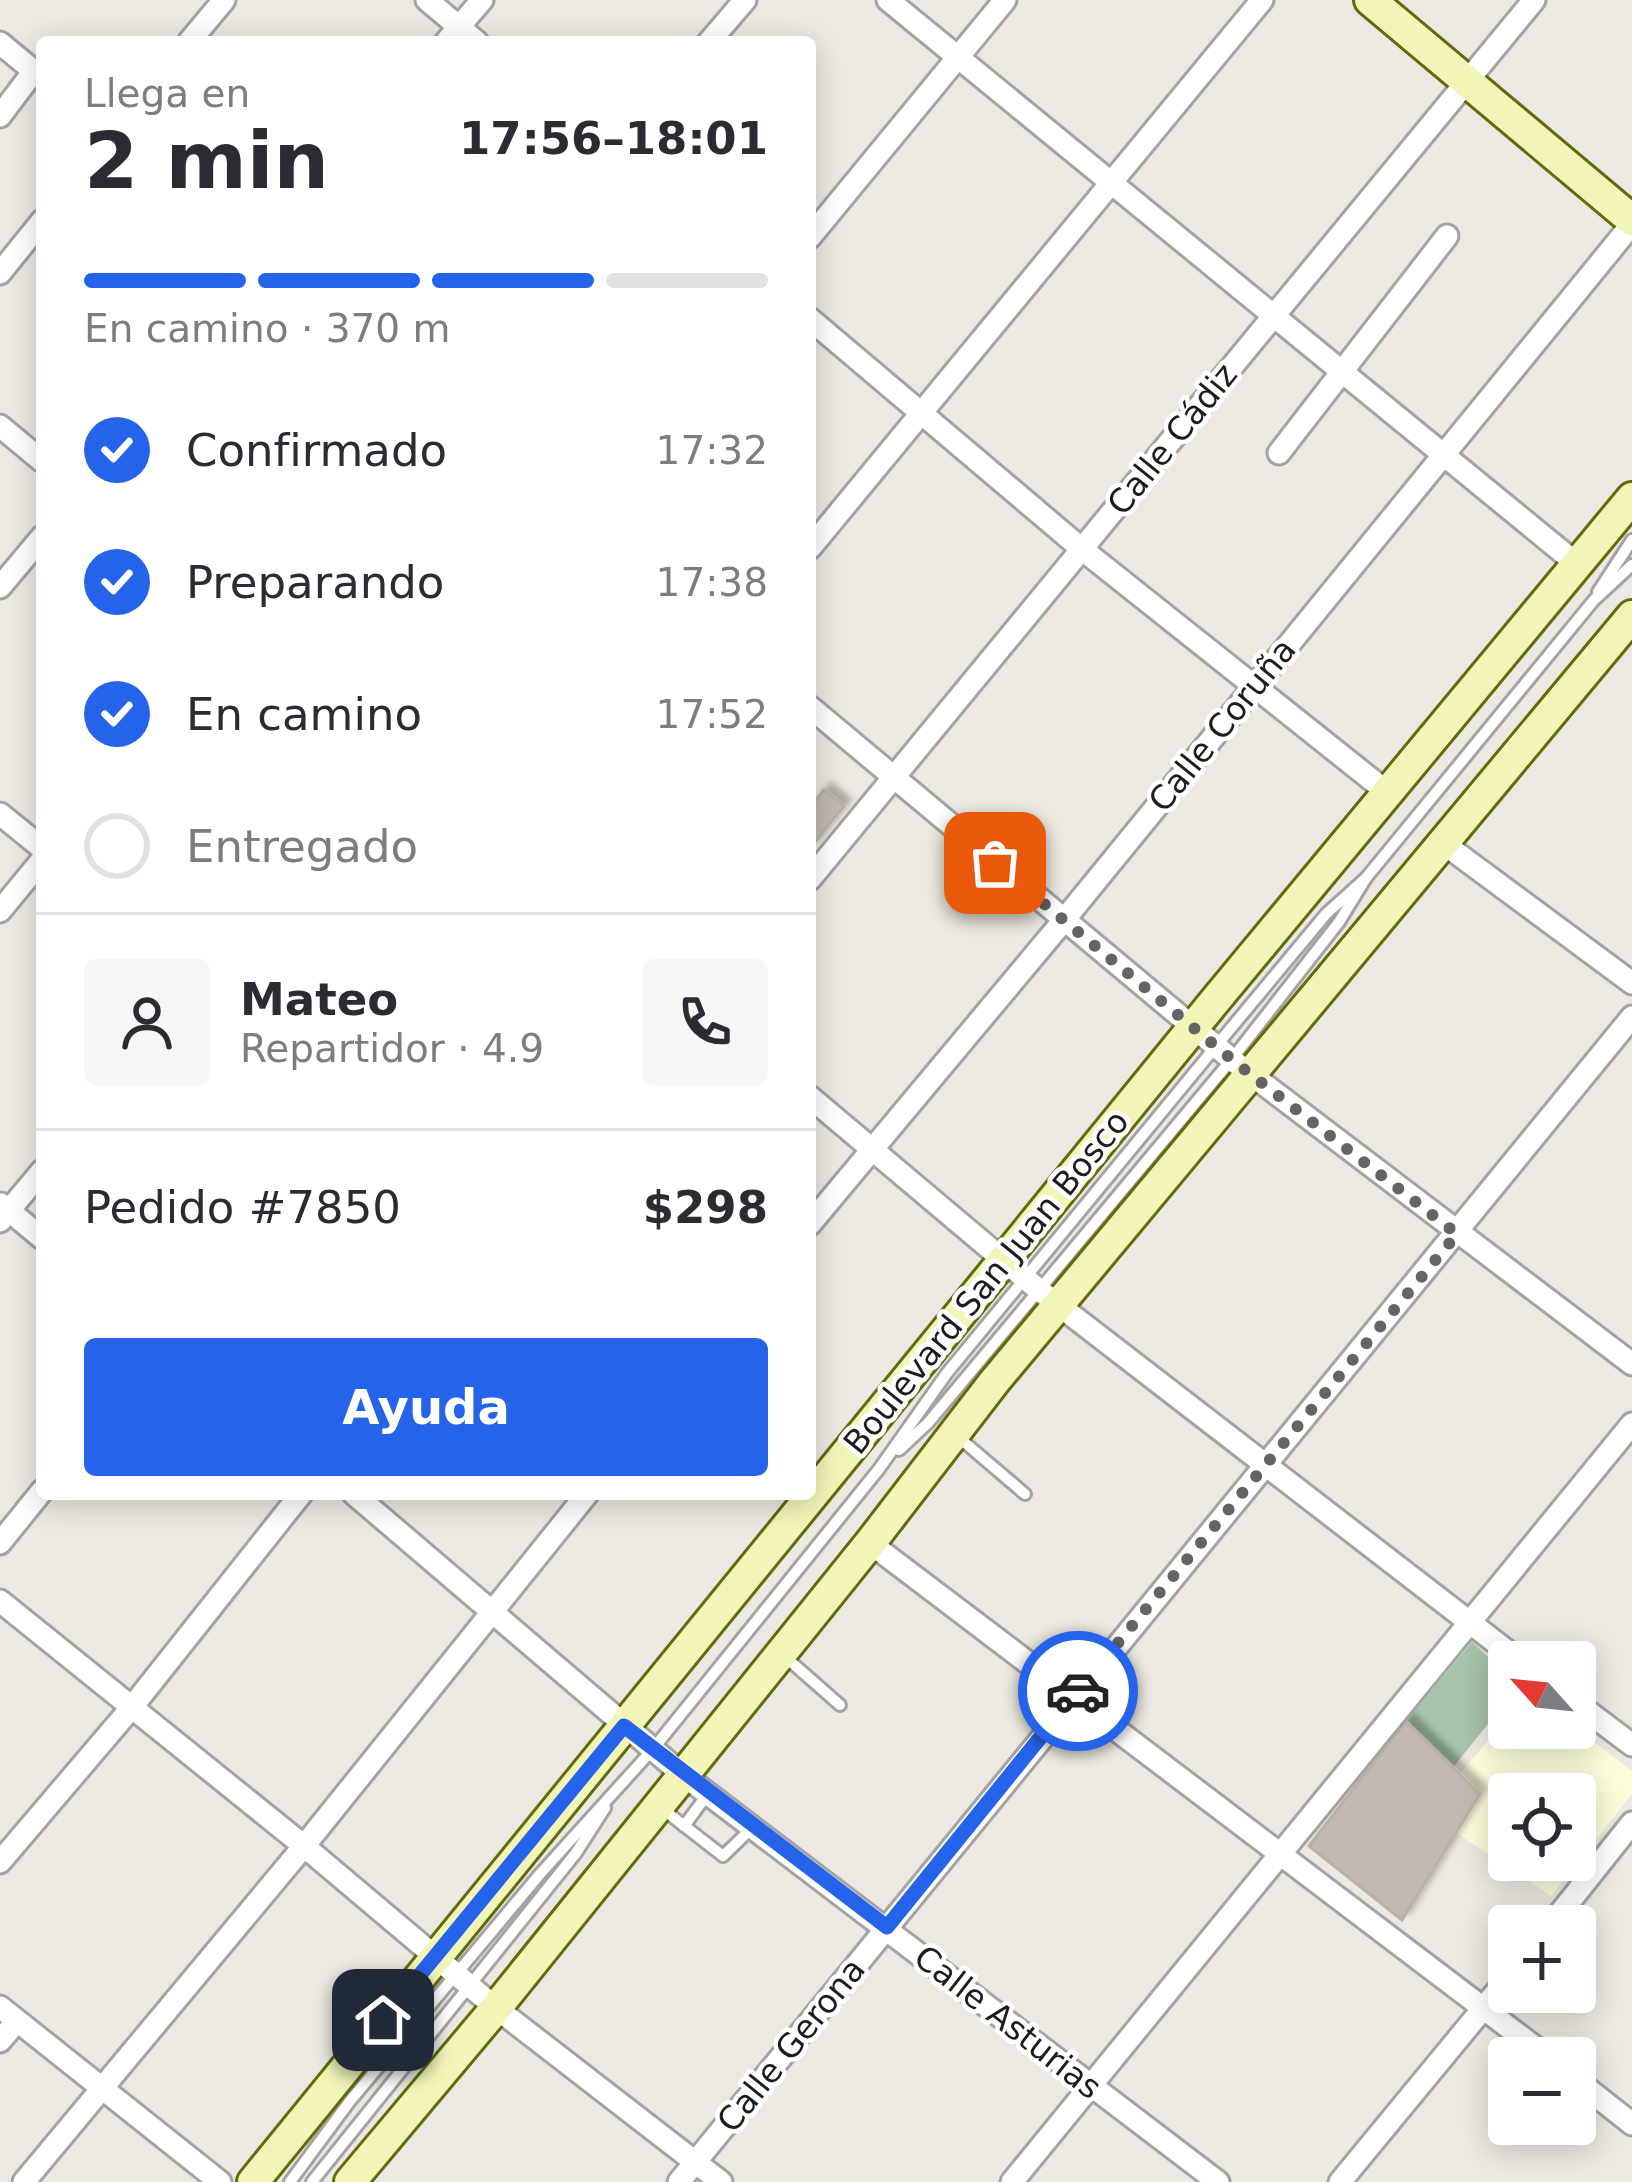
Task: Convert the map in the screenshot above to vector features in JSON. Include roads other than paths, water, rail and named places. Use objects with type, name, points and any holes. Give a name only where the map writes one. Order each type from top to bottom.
[{"type":"street","points":[[194,36],[224,0]]},
{"type":"street","points":[[428,0],[453,34],[482,0]]},
{"type":"street","points":[[715,36],[745,0]]},
{"type":"street","points":[[888,0],[1576,563]]},
{"type":"street","points":[[816,230],[1005,0]]},
{"type":"street","points":[[816,541],[1262,0]]},
{"type":"street","points":[[1370,0],[1632,222]]},
{"type":"street","name":"Calle Cádiz","points":[[816,871],[1534,0]]},
{"type":"street","points":[[0,44],[36,73]]},
{"type":"street","points":[[0,116],[36,77]]},
{"type":"street","name":"Calle Coruña","points":[[816,1217],[1632,222]]},
{"type":"street","points":[[0,273],[36,228]]},
{"type":"street","points":[[1279,453],[1447,236]]},
{"type":"street","points":[[816,324],[1083,550],[1387,792]]},
{"type":"street","points":[[0,426],[36,456]]},
{"type":"street","name":"Boulevard San Juan Bosco","points":[[816,1480],[1033,1283],[1223,1051],[1387,792],[1632,498]]},
{"type":"street","points":[[0,587],[36,544]]},
{"type":"street","name":"Boulevard San Juan Bosco","points":[[350,2182],[496,2008],[954,1433],[1033,1283],[1223,1051],[1443,843],[1632,616]]},
{"type":"street","points":[[816,712],[1223,1051],[1632,1364]]},
{"type":"street","points":[[0,814],[36,843]]},
{"type":"street","points":[[1443,843],[1632,983]]},
{"type":"street","points":[[0,911],[36,867]]},
{"type":"street","name":"Calle Gerona","points":[[679,2182],[1632,1017]]},
{"type":"street","points":[[816,1102],[1033,1283],[1493,1641]]},
{"type":"street","points":[[36,1177],[3,1212],[36,1234]]},
{"type":"street","points":[[1012,2182],[1632,1424]]},
{"type":"street","points":[[0,1543],[36,1498]]},
{"type":"street","points":[[0,1862],[132,1707],[296,1500]]},
{"type":"street","name":"Calle Asturias","points":[[361,1500],[682,1774],[1218,2182]]},
{"type":"street","points":[[24,2182],[304,1846],[582,1500]]},
{"type":"street","name":"Boulevard San Juan Bosco","points":[[254,2182],[454,1972],[624,1726],[800,1500]]},
{"type":"street","points":[[870,1543],[1523,2037]]},
{"type":"street","points":[[0,1601],[496,2008],[721,2182]]},
{"type":"street","points":[[1596,1718],[1632,1745]]},
{"type":"street","points":[[1567,1905],[1632,1823]]},
{"type":"street","points":[[1340,2182],[1488,2003]]},
{"type":"street","points":[[0,2041],[8,2014],[220,2182]]},
{"type":"street","points":[[1596,2096],[1632,2124]]},
{"type":"lane","points":[[1223,1051],[1339,922],[1366,878],[1594,600],[1632,540]]},
{"type":"lane","points":[[1594,600],[1632,565]]},
{"type":"lane","points":[[1223,1051],[1326,914],[1366,878]]},
{"type":"lane","points":[[879,1469],[928,1423],[1033,1283]]},
{"type":"lane","points":[[290,2182],[454,1972],[652,1749],[879,1469],[947,1373],[1033,1283]]},
{"type":"lane","points":[[954,1433],[1025,1494]]},
{"type":"lane","points":[[780,1653],[840,1705]]},
{"type":"lane","points":[[684,1826],[709,1793]]},
{"type":"lane","points":[[312,2182],[454,1972],[576,1853],[610,1800]]},
{"type":"lane","points":[[658,1804],[723,1856],[753,1827]]}]
